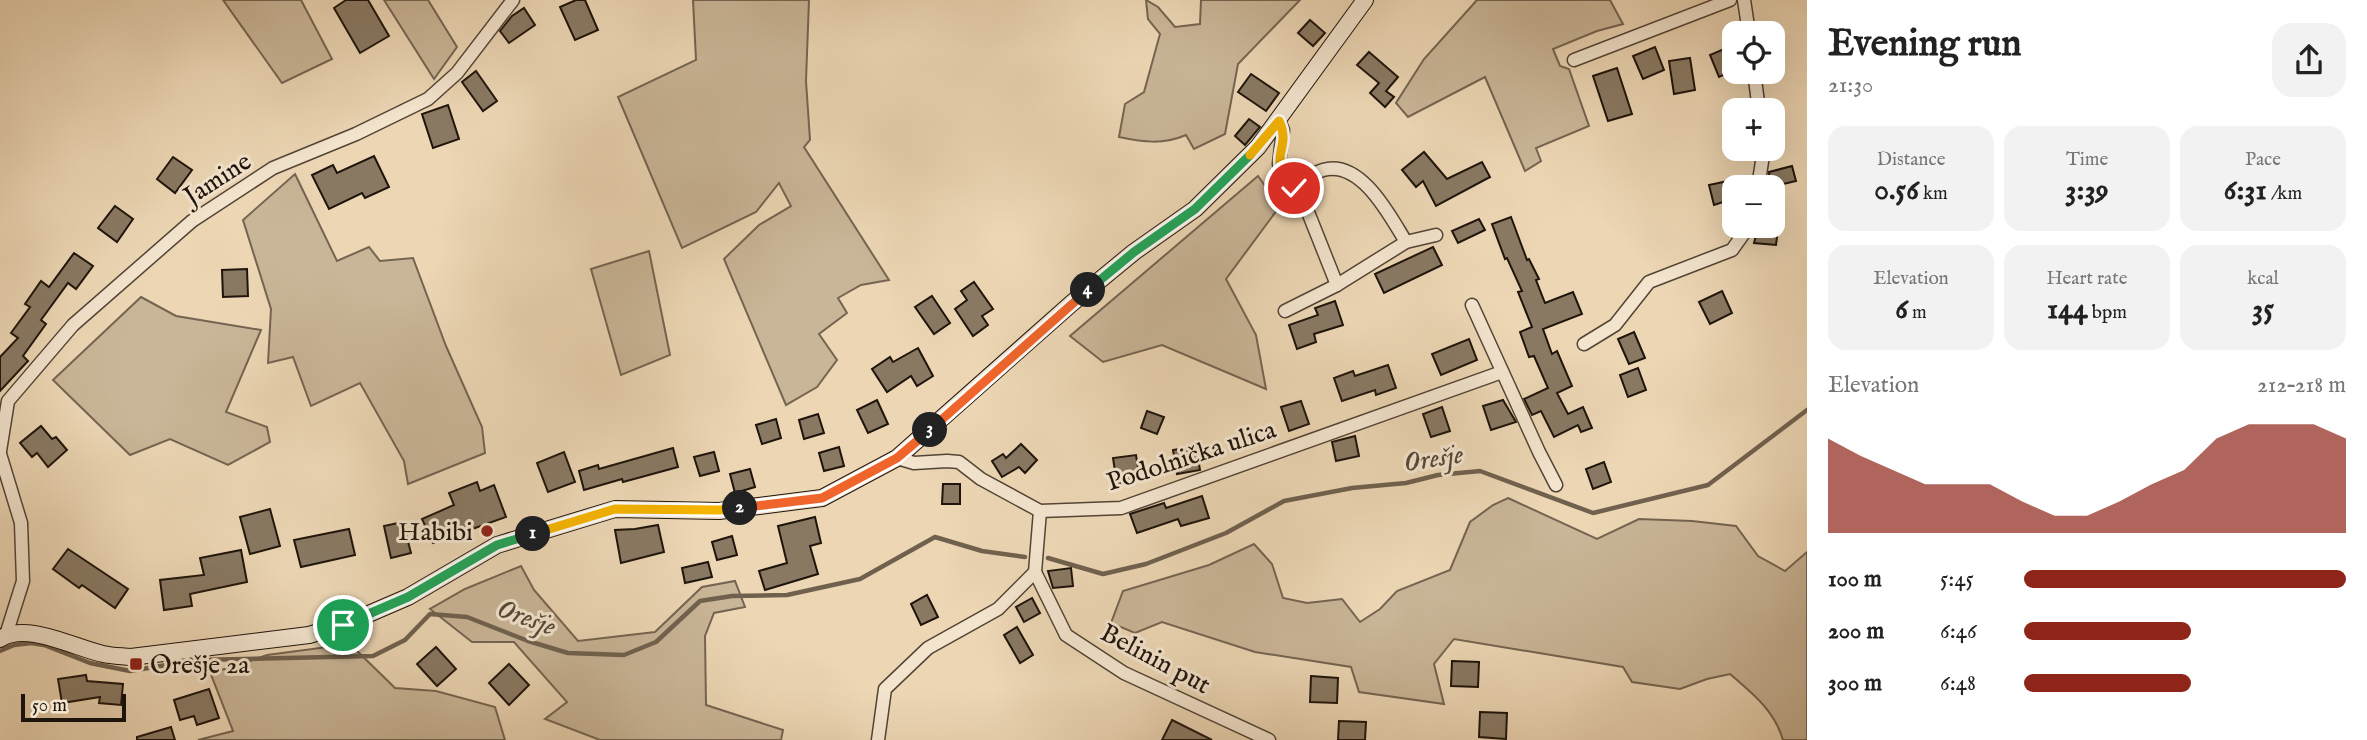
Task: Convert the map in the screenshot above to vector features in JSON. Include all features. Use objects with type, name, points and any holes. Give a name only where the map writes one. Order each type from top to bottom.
[{"type":"street","name":"Jamine","points":[[3,637],[23,581],[21,523],[0,453],[8,401],[73,325],[192,221],[273,168],[356,134],[429,99],[457,73],[513,0]]},
{"type":"street","points":[[3,637],[28,634],[52,638],[102,654],[131,657],[309,635],[353,621],[408,597],[497,545],[615,509],[719,510],[822,498],[897,458],[1072,303],[1134,252],[1195,209],[1258,147],[1366,0]]},
{"type":"street","points":[[1573,60],[1730,0]]},
{"type":"street","points":[[1744,0],[1747,21]]},
{"type":"street","points":[[1279,121],[1283,130],[1279,164],[1283,176],[1304,202],[1338,285]]},
{"type":"street","points":[[1294,188],[1324,169],[1338,169],[1348,173],[1366,184],[1380,200],[1406,242]]},
{"type":"street","points":[[1285,311],[1338,285],[1406,242],[1436,235]]},
{"type":"street","points":[[1584,344],[1615,325],[1649,282],[1732,250],[1740,238]]},
{"type":"street","points":[[1472,305],[1556,485]]},
{"type":"street","name":"Podolnička ulica","points":[[1041,511],[1121,508],[1502,372]]},
{"type":"street","points":[[878,740],[884,689],[928,648],[999,609],[1035,572],[1041,511],[981,479],[959,462],[914,463],[897,458]]},
{"type":"street","name":"Belinin put","points":[[1035,572],[1066,635],[1124,673],[1269,740]]},
{"type":"shaded area","points":[[223,0],[301,0],[332,59],[282,83]]},
{"type":"shaded area","points":[[384,0],[428,0],[457,47],[434,79]]},
{"type":"shaded area","points":[[693,0],[809,0],[806,81],[810,140],[804,147],[889,280],[861,285],[838,298],[847,313],[819,334],[837,360],[817,387],[786,405],[724,259],[759,225],[791,206],[779,183],[756,212],[682,248],[618,97],[696,60]]},
{"type":"shaded area","points":[[1146,0],[1158,7],[1175,27],[1200,24],[1201,0],[1300,0],[1238,64],[1225,134],[1194,149],[1186,135],[1153,142],[1119,137],[1125,104],[1144,92],[1160,34],[1148,19]]},
{"type":"shaded area","points":[[1477,0],[1610,0],[1623,24],[1597,31],[1553,49],[1560,66],[1569,69],[1589,126],[1536,148],[1541,161],[1525,171],[1485,77],[1408,117],[1396,103],[1424,59]]},
{"type":"shaded area","points":[[295,174],[337,261],[369,247],[380,261],[413,258],[446,346],[482,427],[485,453],[408,484],[404,461],[360,383],[311,406],[293,357],[268,363],[271,309],[243,220]]},
{"type":"shaded area","points":[[1258,176],[1280,206],[1226,279],[1256,335],[1266,389],[1162,345],[1103,362],[1070,336]]},
{"type":"shaded area","points":[[649,251],[670,355],[621,375],[591,269]]},
{"type":"shaded area","points":[[141,297],[176,316],[261,330],[226,412],[267,427],[270,442],[228,465],[170,439],[130,455],[53,380]]},
{"type":"shaded area","points":[[1508,498],[1597,539],[1639,519],[1692,521],[1736,526],[1758,556],[1785,571],[1807,552],[1807,740],[1783,740],[1768,711],[1730,674],[1680,689],[1632,682],[1623,667],[1454,639],[1434,664],[1444,704],[1359,692],[1351,667],[1255,652],[1162,622],[1135,633],[1111,623],[1123,591],[1209,565],[1254,544],[1272,564],[1283,598],[1307,603],[1342,599],[1360,622],[1380,609],[1397,591],[1450,570],[1470,522]]},
{"type":"shaded area","points":[[521,566],[534,590],[578,641],[655,632],[702,587],[735,581],[745,607],[714,613],[705,636],[706,705],[783,730],[781,740],[600,740],[545,719],[567,702],[514,642],[472,642],[430,609],[465,589]]},
{"type":"shaded area","points":[[350,644],[395,688],[436,691],[495,707],[505,740],[198,740],[233,731],[210,672],[267,655]]},
{"type":"building","points":[[346,0],[368,0],[389,36],[360,53],[334,8]]},
{"type":"building","points":[[576,0],[585,0],[598,30],[575,40],[560,7]]},
{"type":"building","points":[[524,8],[535,25],[509,43],[500,31],[512,16]]},
{"type":"building","points":[[1310,20],[1325,33],[1313,46],[1298,33]]},
{"type":"building","points":[[1655,47],[1664,70],[1643,79],[1633,56]]},
{"type":"building","points":[[1722,50],[1722,76],[1719,77],[1710,55]]},
{"type":"building","points":[[1369,52],[1398,77],[1386,91],[1394,97],[1385,107],[1370,93],[1379,83],[1357,65]]},
{"type":"building","points":[[1690,58],[1695,90],[1674,94],[1669,61]]},
{"type":"building","points":[[1617,68],[1632,114],[1608,121],[1593,76]]},
{"type":"building","points":[[476,71],[497,101],[483,111],[462,82]]},
{"type":"building","points":[[1251,74],[1279,93],[1266,111],[1238,92]]},
{"type":"building","points":[[448,105],[459,139],[433,148],[422,114]]},
{"type":"building","points":[[1249,119],[1260,127],[1245,145],[1235,136]]},
{"type":"building","points":[[1424,152],[1447,179],[1482,162],[1490,177],[1436,206],[1423,181],[1416,187],[1402,170]]},
{"type":"building","points":[[374,156],[389,187],[365,198],[362,193],[329,209],[312,175],[333,165],[337,173]]},
{"type":"building","points":[[173,157],[192,170],[175,193],[157,179]]},
{"type":"building","points":[[1792,166],[1796,181],[1785,184],[1785,175],[1769,175],[1769,172]]},
{"type":"building","points":[[1722,182],[1722,202],[1714,205],[1709,185]]},
{"type":"building","points":[[115,206],[133,219],[117,242],[98,228]]},
{"type":"building","points":[[1511,217],[1527,260],[1529,259],[1539,279],[1536,280],[1545,303],[1573,292],[1582,314],[1543,329],[1552,354],[1557,351],[1572,386],[1557,393],[1568,414],[1583,407],[1592,428],[1581,432],[1578,425],[1554,437],[1541,411],[1532,415],[1524,399],[1548,388],[1534,356],[1529,357],[1520,332],[1532,327],[1518,292],[1522,291],[1507,258],[1505,259],[1492,224]]},
{"type":"building","points":[[1479,219],[1485,230],[1458,243],[1452,231]]},
{"type":"building","points":[[1755,238],[1777,238],[1776,245],[1754,243]]},
{"type":"building","points":[[1433,247],[1442,265],[1384,293],[1375,274]]},
{"type":"building","points":[[74,253],[93,266],[76,289],[68,283],[41,320],[46,324],[23,356],[28,361],[0,391],[0,357],[18,338],[11,333],[30,307],[25,304],[41,281],[49,287]]},
{"type":"building","points":[[247,269],[248,296],[223,297],[222,270]]},
{"type":"building","points":[[974,282],[993,309],[982,316],[988,325],[973,336],[955,309],[967,300],[961,291]]},
{"type":"building","points":[[1722,291],[1732,313],[1710,324],[1699,302]]},
{"type":"building","points":[[932,296],[950,323],[934,334],[915,307]]},
{"type":"building","points":[[1335,301],[1343,325],[1314,334],[1316,342],[1297,349],[1289,325],[1318,315],[1315,308]]},
{"type":"building","points":[[1634,332],[1645,358],[1629,364],[1618,339]]},
{"type":"building","points":[[1469,339],[1477,360],[1441,375],[1432,354]]},
{"type":"building","points":[[918,348],[933,376],[917,386],[911,376],[887,392],[872,369],[890,357],[893,362]]},
{"type":"building","points":[[1388,365],[1396,388],[1376,395],[1375,390],[1342,401],[1334,378],[1353,371],[1355,376]]},
{"type":"building","points":[[1638,368],[1646,390],[1628,397],[1620,375]]},
{"type":"building","points":[[877,400],[888,424],[868,433],[857,410]]},
{"type":"building","points":[[1503,400],[1516,422],[1491,430],[1483,406]]},
{"type":"building","points":[[1301,401],[1309,424],[1289,431],[1281,407]]},
{"type":"building","points":[[1442,407],[1450,431],[1431,437],[1423,414]]},
{"type":"building","points":[[1147,411],[1164,417],[1157,434],[1141,428]]},
{"type":"building","points":[[818,414],[824,433],[804,439],[799,420]]},
{"type":"building","points":[[776,419],[781,438],[762,444],[756,425]]},
{"type":"building","points":[[41,426],[67,450],[48,467],[37,453],[32,457],[20,443]]},
{"type":"building","points":[[1355,436],[1359,456],[1336,461],[1332,442]]},
{"type":"building","points":[[1021,444],[1037,460],[1025,473],[1019,467],[1002,477],[992,461],[1003,454],[1006,458]]},
{"type":"building","points":[[1196,446],[1200,470],[1177,474],[1173,450]]},
{"type":"building","points":[[839,447],[844,466],[824,471],[819,453]]},
{"type":"building","points":[[673,448],[678,467],[584,490],[579,471],[598,465],[599,469]]},
{"type":"building","points":[[564,452],[575,482],[548,492],[537,463]]},
{"type":"building","points":[[714,452],[719,471],[700,476],[694,457]]},
{"type":"building","points":[[1136,455],[1140,480],[1117,484],[1113,458]]},
{"type":"building","points":[[1604,462],[1611,482],[1593,489],[1586,469]]},
{"type":"building","points":[[750,469],[755,487],[735,493],[730,474]]},
{"type":"building","points":[[477,482],[480,491],[494,485],[506,517],[464,532],[463,530],[433,543],[422,519],[454,505],[449,493]]},
{"type":"building","points":[[943,484],[960,484],[960,504],[942,504]]},
{"type":"building","points":[[1202,496],[1209,518],[1181,526],[1178,519],[1137,533],[1130,514],[1164,503],[1166,508]]},
{"type":"building","points":[[270,509],[280,546],[250,554],[240,517]]},
{"type":"building","points":[[815,517],[821,543],[810,546],[818,574],[765,590],[759,571],[787,563],[778,526]]},
{"type":"building","points":[[403,522],[411,553],[391,558],[384,526]]},
{"type":"building","points":[[658,525],[664,552],[621,563],[615,530]]},
{"type":"building","points":[[349,529],[355,555],[301,567],[294,540]]},
{"type":"building","points":[[732,536],[737,555],[717,560],[712,542]]},
{"type":"building","points":[[68,549],[128,589],[115,608],[82,585],[79,588],[53,569]]},
{"type":"building","points":[[241,550],[247,582],[190,594],[192,606],[164,610],[160,580],[204,575],[200,558]]},
{"type":"building","points":[[708,562],[712,577],[685,583],[682,568]]},
{"type":"building","points":[[1071,568],[1073,586],[1053,588],[1048,571]]},
{"type":"building","points":[[927,595],[938,617],[921,625],[911,604]]},
{"type":"building","points":[[1032,598],[1040,613],[1024,622],[1016,607]]},
{"type":"building","points":[[1017,627],[1033,655],[1020,663],[1004,635]]},
{"type":"building","points":[[436,647],[456,669],[437,686],[417,664]]},
{"type":"building","points":[[1452,661],[1479,662],[1478,687],[1451,686]]},
{"type":"building","points":[[509,664],[529,685],[509,705],[489,683]]},
{"type":"building","points":[[86,675],[87,681],[123,684],[121,705],[99,703],[100,697],[62,703],[58,679]]},
{"type":"building","points":[[1311,676],[1338,678],[1337,703],[1310,702]]},
{"type":"building","points":[[209,689],[219,718],[197,725],[194,716],[180,720],[174,700]]},
{"type":"building","points":[[1480,712],[1507,713],[1506,739],[1479,737]]},
{"type":"building","points":[[1172,720],[1212,740],[1162,740]]},
{"type":"building","points":[[1339,721],[1366,722],[1365,740],[1338,740]]},
{"type":"building","points":[[171,727],[175,740],[137,740],[137,737]]},
{"type":"waterway","name":"Orešje","points":[[1048,558],[1103,574],[1146,564],[1226,533],[1284,501],[1352,488],[1406,483],[1438,475],[1480,471],[1593,513],[1708,485],[1807,410]]},
{"type":"waterway","name":"Orešje","points":[[0,651],[14,645],[31,643],[44,645],[90,663],[130,671],[197,660],[373,656],[405,640],[430,614],[467,617],[528,641],[568,653],[624,655],[656,642],[700,601],[732,596],[787,595],[860,579],[935,537],[982,551],[1025,557]]},
{"type":"place","name":"Habibi","points":[[487,531]]},
{"type":"place","name":"Orešje 2a","points":[[136,664]]},
{"type":"route","points":[[343,625],[408,597],[497,545],[615,509],[719,510],[822,498],[897,458],[1072,303],[1134,252],[1195,209],[1258,147],[1279,121],[1283,130],[1279,164],[1283,176],[1294,188]]}]
